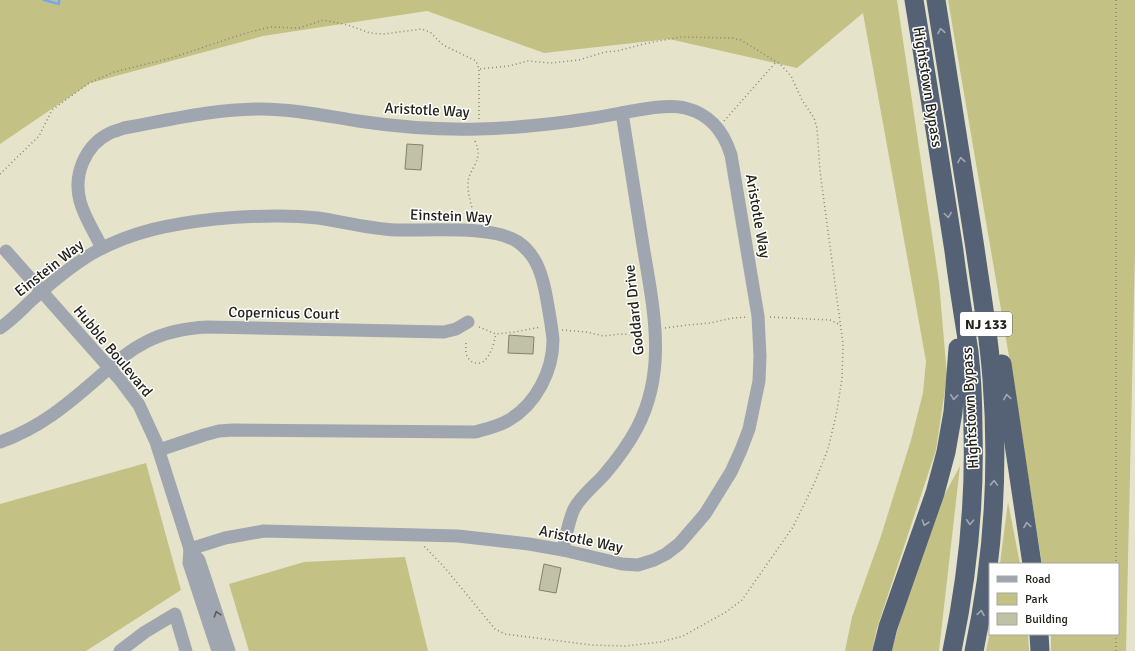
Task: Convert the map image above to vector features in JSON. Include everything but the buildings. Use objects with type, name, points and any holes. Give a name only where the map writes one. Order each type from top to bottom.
[{"type":"highway","name":"Hightstown Bypass","points":[[914,0],[969,353],[973,483],[964,588],[952,651]]},
{"type":"highway","name":"Hightstown Bypass","points":[[936,0],[990,351],[994,432],[994,484],[991,535],[985,590],[974,651]]},
{"type":"highway","points":[[965,183],[999,342],[1032,563]]},
{"type":"highway","points":[[882,651],[888,627],[935,493],[946,452],[953,412],[958,362],[958,297],[955,260]]},
{"type":"highway","points":[[1039,635],[1040,651]]},
{"type":"street","name":"Aristotle Way","points":[[102,248],[84,213],[80,200],[78,183],[81,167],[90,151],[100,139],[110,133],[124,128],[230,110],[261,109],[289,111],[401,127],[476,129],[565,122],[622,113],[679,107],[695,111],[709,119],[718,128],[727,142],[731,155],[758,316],[760,356],[759,381],[749,429],[731,472],[705,514],[679,544],[666,554],[638,565],[622,564],[563,550],[522,543],[458,536],[264,531],[225,538],[190,549]]},
{"type":"street","name":"Goddard Drive","points":[[563,550],[570,521],[581,498],[604,475],[625,448],[637,428],[653,380],[656,362],[655,330],[622,113]]},
{"type":"street","name":"Einstein Way","points":[[0,328],[72,267],[102,248],[134,235],[159,227],[180,223],[254,216],[287,216],[320,219],[395,230],[491,232],[507,236],[518,242],[537,262],[544,284],[552,328],[550,361],[544,381],[536,395],[520,412],[508,420],[491,428],[475,432],[219,431],[159,450]]},
{"type":"street","name":"Hubble Boulevard","points":[[6,251],[110,368],[139,405],[159,450],[190,549],[189,563],[218,651]]},
{"type":"street","name":"Copernicus Court","points":[[0,442],[25,432],[58,412],[126,354],[146,342],[170,333],[190,328],[215,327],[444,332],[456,329],[468,322]]},
{"type":"street","name":"Hubble Boulevard","points":[[190,549],[199,560],[229,651]]},
{"type":"street","points":[[120,651],[145,632],[175,614],[186,651]]},
{"type":"path","points":[[1116,0],[1116,563]]},
{"type":"path","points":[[0,174],[39,136],[52,110],[89,83],[114,72],[170,58],[246,33],[270,27],[298,28],[323,20],[348,25],[370,33],[384,34],[422,29],[430,32],[443,45],[476,61],[479,69],[476,129],[473,138],[476,143],[478,153],[476,164],[467,184],[473,206],[474,231]]},
{"type":"path","points":[[423,545],[445,568],[495,629],[505,634],[592,645],[625,646],[661,642],[683,636],[726,612],[742,600],[792,527],[814,484],[828,449],[837,411],[842,378],[843,344],[820,171],[818,128],[814,118],[802,100],[791,76],[776,62],[741,40],[732,38],[680,37],[648,43],[617,52],[605,52],[578,60],[551,63],[528,61],[508,66],[479,69]]},
{"type":"path","points":[[718,128],[776,62]]},
{"type":"path","points":[[468,322],[496,334],[545,326],[558,330],[586,332],[604,336],[620,334],[638,335],[672,326],[710,323],[733,318],[758,316],[830,320],[841,325]]},
{"type":"path","points":[[466,343],[466,354],[468,358],[477,364],[481,363],[486,360],[492,350],[496,334]]},
{"type":"path","points":[[1116,635],[1116,651]]},
{"type":"green space","points":[[0,0],[897,0],[939,282],[947,376],[936,450],[877,628],[872,651],[845,651],[852,617],[881,536],[911,440],[923,393],[926,361],[863,13],[797,68],[669,39],[544,53],[427,11],[263,36],[90,83],[0,144]]},
{"type":"green space","points":[[948,0],[1135,0],[1135,252],[1126,651],[1051,651],[1051,635],[1119,635],[1119,563],[1042,563],[1016,397]]},
{"type":"green space","points":[[146,463],[181,590],[86,651],[0,651],[0,504]]},
{"type":"green space","points":[[960,466],[939,651],[891,651],[933,516]]},
{"type":"green space","points":[[1008,502],[1020,563],[1000,563]]},
{"type":"green space","points":[[405,557],[428,651],[249,651],[229,584],[304,562]]},
{"type":"green space","points":[[989,635],[1028,635],[1029,651],[986,651]]},
{"type":"waterway","points":[[44,0],[59,4],[59,0]]}]
